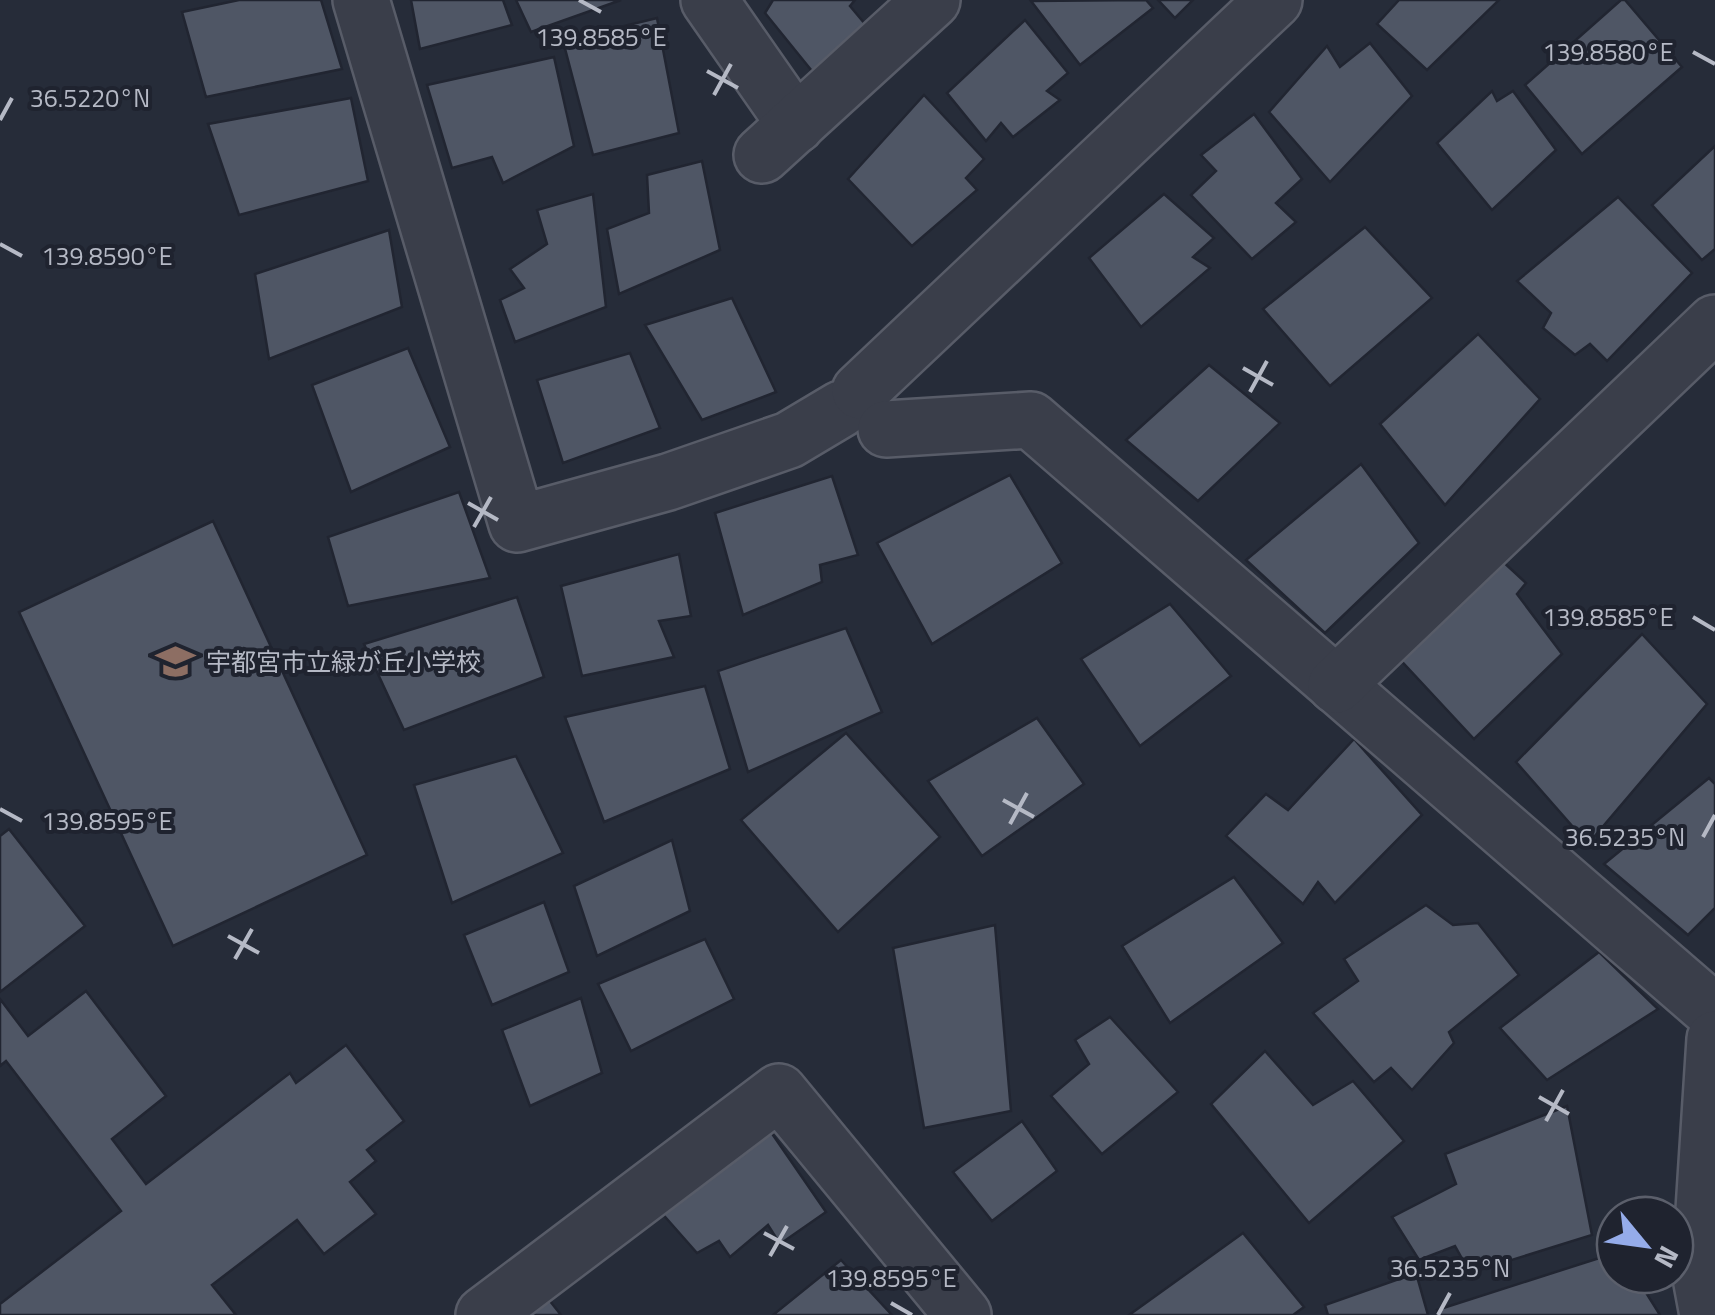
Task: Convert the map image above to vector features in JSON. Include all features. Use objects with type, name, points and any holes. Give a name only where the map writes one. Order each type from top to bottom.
[{"type":"street","points":[[361,0],[517,524],[668,482],[862,410],[1274,0]]},
{"type":"street","points":[[710,0],[779,140],[932,0]]},
{"type":"street","points":[[1336,685],[1715,323]]},
{"type":"street","points":[[862,410],[1031,420],[1715,1014]]},
{"type":"street","points":[[1708,1315],[1700,1272],[1715,1039]]},
{"type":"street","points":[[484,1315],[779,1092],[964,1315]]},
{"type":"building","points":[[239,0],[321,0],[342,69],[206,97],[182,12]]},
{"type":"building","points":[[411,0],[503,0],[512,25],[420,49]]},
{"type":"building","points":[[516,0],[621,0],[531,32]]},
{"type":"building","points":[[773,0],[855,0],[850,6],[865,24],[816,76],[765,13]]},
{"type":"building","points":[[1146,0],[1153,8],[1080,65],[1031,1]]},
{"type":"building","points":[[1158,0],[1193,0],[1175,18]]},
{"type":"building","points":[[1399,0],[1499,0],[1427,70],[1377,24]]},
{"type":"building","points":[[1621,0],[1682,67],[1582,154],[1525,85]]},
{"type":"building","points":[[657,18],[679,133],[593,155],[563,41]]},
{"type":"building","points":[[1025,20],[1068,73],[1047,91],[1060,100],[1013,137],[1001,123],[986,141],[947,93]]},
{"type":"building","points":[[1370,43],[1412,96],[1330,182],[1269,112],[1327,46],[1340,67]]},
{"type":"building","points":[[554,57],[574,146],[503,183],[492,157],[452,168],[427,85]]},
{"type":"building","points":[[1492,91],[1497,101],[1513,91],[1556,150],[1492,210],[1437,143]]},
{"type":"building","points":[[924,95],[984,159],[966,178],[977,190],[912,246],[848,179]]},
{"type":"building","points":[[351,98],[368,181],[239,215],[208,124]]},
{"type":"building","points":[[1254,114],[1302,179],[1276,203],[1296,222],[1252,259],[1191,195],[1216,171],[1201,155]]},
{"type":"building","points":[[1715,146],[1715,249],[1702,260],[1652,205]]},
{"type":"building","points":[[702,161],[720,250],[619,294],[607,229],[649,213],[647,175]]},
{"type":"building","points":[[593,194],[606,307],[515,342],[500,300],[524,288],[510,269],[547,244],[537,210]]},
{"type":"building","points":[[1164,194],[1214,238],[1193,257],[1210,268],[1141,327],[1089,258]]},
{"type":"building","points":[[1618,197],[1692,273],[1607,361],[1590,344],[1575,355],[1543,328],[1551,313],[1517,281]]},
{"type":"building","points":[[1365,227],[1432,298],[1330,386],[1263,309]]},
{"type":"building","points":[[389,230],[402,307],[269,359],[255,274]]},
{"type":"building","points":[[732,298],[776,392],[702,420],[645,325]]},
{"type":"building","points":[[1478,334],[1540,399],[1445,505],[1380,424]]},
{"type":"building","points":[[408,348],[450,447],[351,492],[312,385]]},
{"type":"building","points":[[630,353],[660,428],[563,463],[537,380]]},
{"type":"building","points":[[1209,365],[1280,423],[1198,501],[1126,440]]},
{"type":"building","points":[[1361,464],[1419,543],[1325,633],[1246,560]]},
{"type":"building","points":[[1010,475],[1062,563],[932,644],[877,543]]},
{"type":"building","points":[[832,476],[858,555],[820,565],[822,582],[743,615],[715,513]]},
{"type":"building","points":[[459,492],[490,578],[348,606],[328,537]]},
{"type":"building","points":[[213,521],[367,855],[173,946],[19,612]]},
{"type":"building","points":[[679,554],[691,616],[659,621],[674,657],[582,676],[561,586]]},
{"type":"building","points":[[1499,558],[1526,583],[1517,594],[1562,654],[1474,739],[1394,653]]},
{"type":"building","points":[[517,597],[544,677],[404,730],[364,644]]},
{"type":"building","points":[[1170,604],[1231,676],[1140,746],[1081,659]]},
{"type":"building","points":[[846,628],[882,712],[748,772],[718,671]]},
{"type":"building","points":[[1642,634],[1707,704],[1588,844],[1516,762]]},
{"type":"building","points":[[705,686],[730,769],[604,822],[565,717]]},
{"type":"building","points":[[1037,718],[1084,784],[982,856],[928,781]]},
{"type":"building","points":[[846,733],[940,837],[838,932],[741,820]]},
{"type":"building","points":[[1354,739],[1422,815],[1335,903],[1318,882],[1303,904],[1226,836],[1266,794],[1288,810]]},
{"type":"building","points":[[516,756],[563,853],[452,903],[414,785]]},
{"type":"building","points":[[1709,778],[1715,784],[1715,908],[1688,935],[1604,864]]},
{"type":"building","points":[[9,829],[85,926],[0,992],[0,836]]},
{"type":"building","points":[[672,840],[690,911],[597,956],[574,886]]},
{"type":"building","points":[[1234,877],[1283,943],[1170,1023],[1122,946]]},
{"type":"building","points":[[544,902],[569,972],[492,1005],[464,935]]},
{"type":"building","points":[[1426,905],[1453,925],[1478,923],[1519,975],[1449,1032],[1454,1043],[1412,1090],[1391,1068],[1374,1082],[1313,1013],[1358,981],[1344,959]]},
{"type":"building","points":[[995,925],[1011,1111],[924,1128],[893,948]]},
{"type":"building","points":[[705,939],[734,999],[631,1051],[598,984]]},
{"type":"building","points":[[1599,952],[1658,1009],[1547,1080],[1500,1028]]},
{"type":"building","points":[[86,991],[166,1096],[112,1139],[146,1184],[290,1073],[296,1083],[346,1045],[404,1121],[367,1150],[376,1161],[350,1182],[376,1214],[324,1254],[297,1220],[212,1285],[236,1315],[0,1315],[0,1304],[121,1211],[6,1061],[0,1066],[0,999],[28,1036]]},
{"type":"building","points":[[581,998],[602,1073],[530,1106],[502,1030]]},
{"type":"building","points":[[1110,1017],[1178,1092],[1102,1154],[1051,1096],[1089,1064],[1075,1040]]},
{"type":"building","points":[[1265,1051],[1313,1105],[1353,1081],[1404,1141],[1309,1223],[1211,1104]]},
{"type":"building","points":[[1567,1106],[1592,1235],[1470,1273],[1455,1246],[1419,1260],[1392,1217],[1456,1184],[1445,1154]]},
{"type":"building","points":[[1022,1121],[1057,1171],[992,1221],[953,1172]]},
{"type":"building","points":[[764,1122],[826,1212],[780,1244],[768,1225],[730,1257],[719,1241],[697,1253],[652,1202]]},
{"type":"building","points":[[1243,1233],[1304,1307],[1293,1315],[1129,1315]]},
{"type":"building","points":[[1595,1259],[1595,1295],[1648,1295],[1660,1315],[1439,1315],[1437,1310]]},
{"type":"building","points":[[841,1260],[892,1315],[773,1315]]},
{"type":"building","points":[[1416,1273],[1428,1315],[1328,1315],[1325,1305]]},
{"type":"building","points":[[546,1296],[561,1315],[518,1315]]},
{"type":"place","name":"宇都宮市立緑が丘小学校","points":[[176,662]]}]
